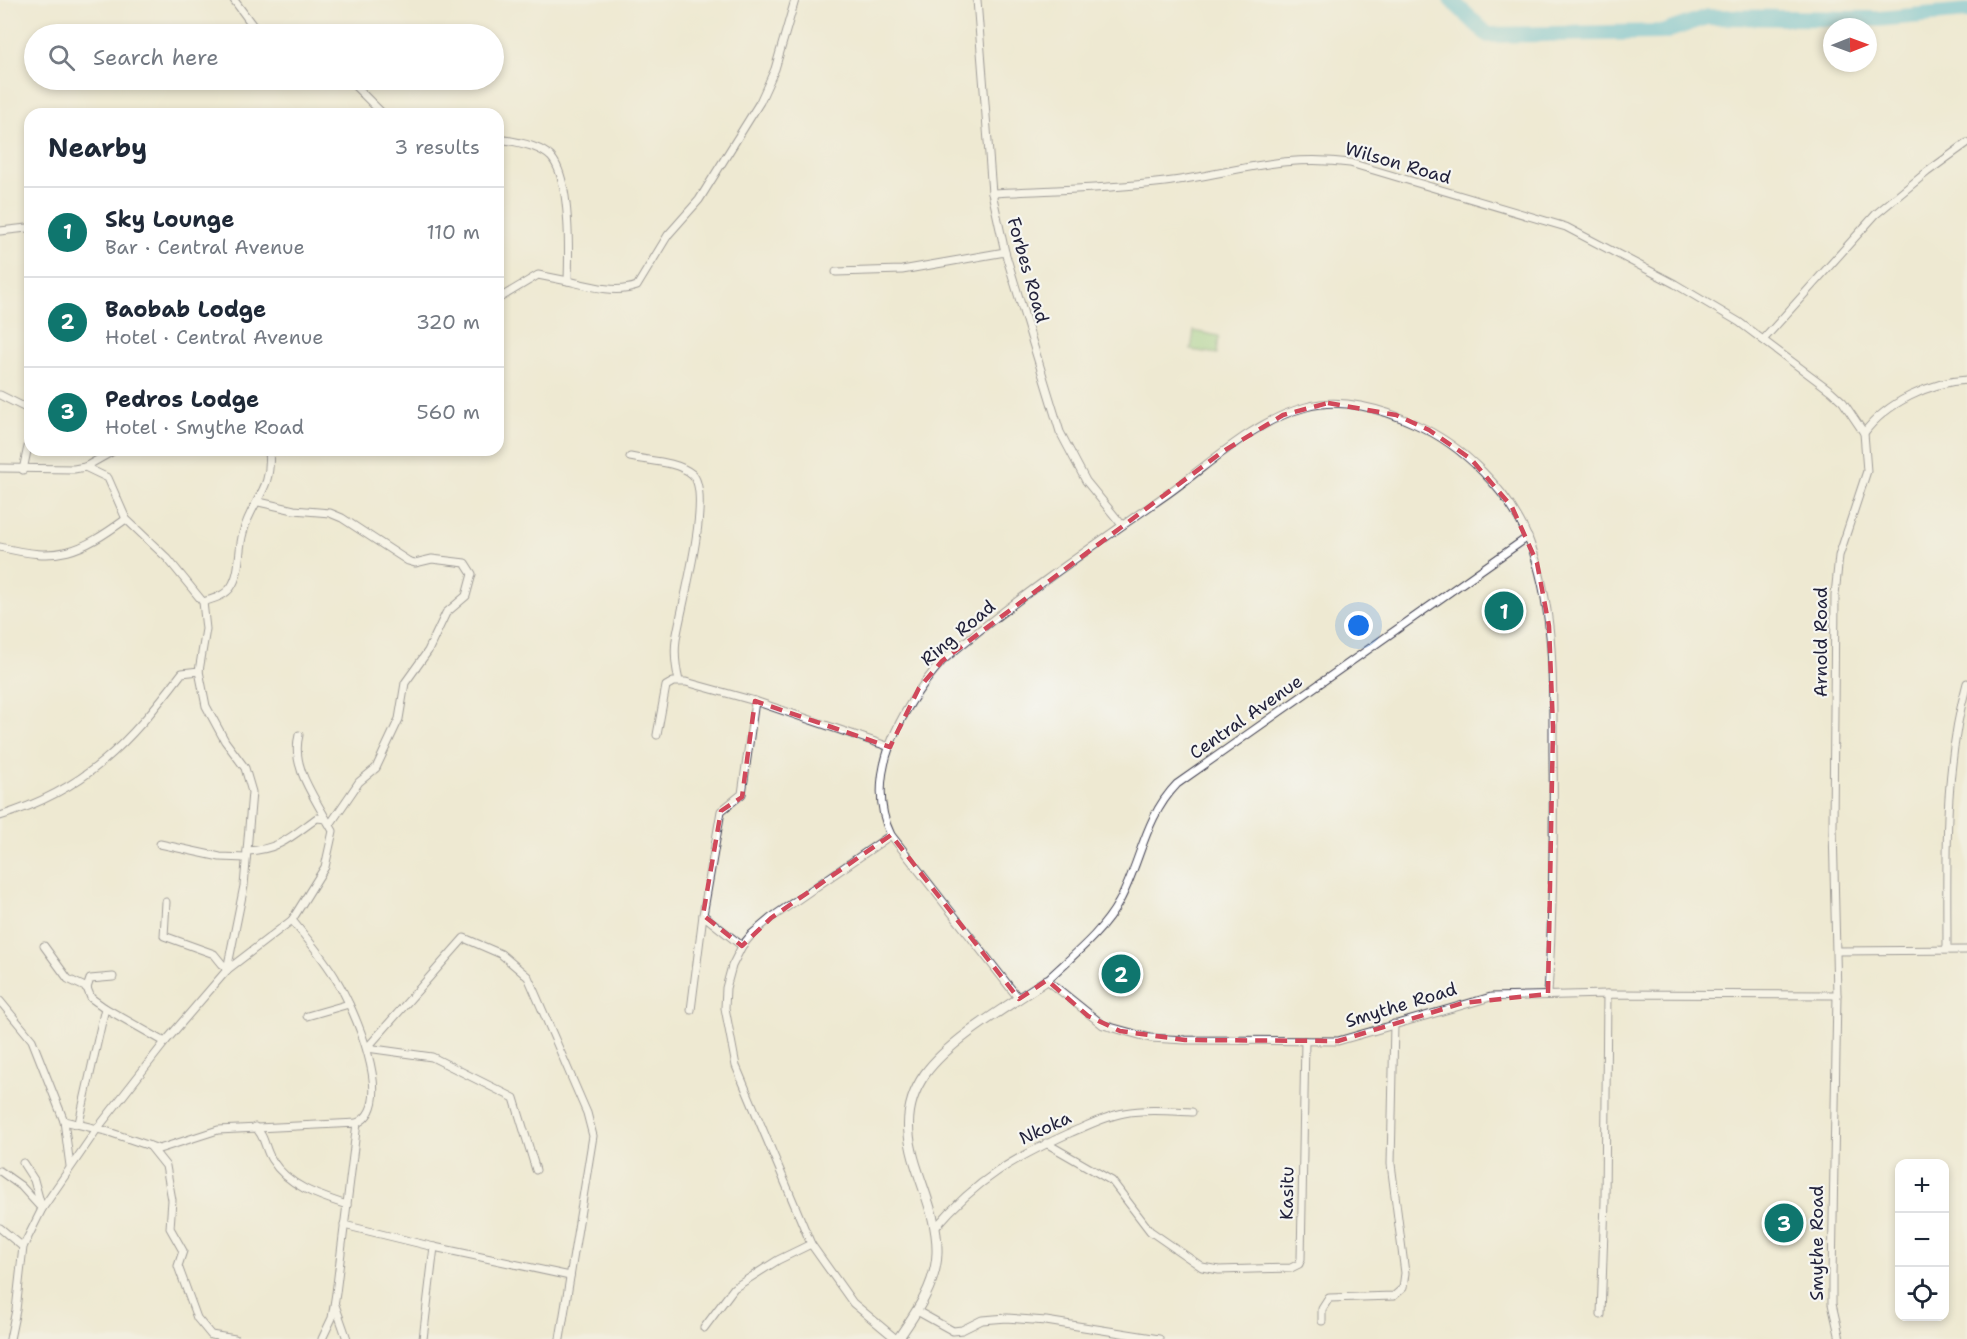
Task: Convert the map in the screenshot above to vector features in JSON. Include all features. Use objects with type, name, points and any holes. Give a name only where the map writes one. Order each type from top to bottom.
[{"type":"street","points":[[234,0],[252,24]]},
{"type":"street","points":[[504,295],[538,275],[598,288],[629,289],[642,281],[660,247],[699,200],[760,102],[775,69],[795,0]]},
{"type":"street","name":"Forbes Road","points":[[977,0],[992,194],[1005,252],[1060,432],[1086,481],[1122,525]]},
{"type":"street","points":[[359,90],[376,108]]},
{"type":"street","points":[[504,141],[541,150],[556,166],[568,223],[568,281]]},
{"type":"street","points":[[1967,143],[1876,214],[1763,340],[1843,402],[1864,433],[1875,418],[1890,407],[1937,386],[1967,380]]},
{"type":"street","name":"Wilson Road","points":[[992,194],[1168,182],[1283,160],[1320,158],[1350,163],[1566,227],[1675,284],[1739,322],[1763,340]]},
{"type":"street","points":[[0,231],[24,228]]},
{"type":"street","points":[[836,272],[902,270],[1005,252]]},
{"type":"street","points":[[0,395],[24,407]]},
{"type":"street","name":"Ring Road","points":[[1019,999],[891,835],[882,817],[881,779],[890,747],[903,715],[919,688],[942,661],[1122,525],[1222,452],[1283,415],[1328,403],[1396,415],[1429,430],[1471,459],[1512,507],[1528,537],[1538,563],[1549,626],[1554,807],[1553,905],[1548,994]]},
{"type":"street","name":"Arnold Road","points":[[1837,995],[1833,827],[1835,595],[1839,556],[1866,471],[1864,433]]},
{"type":"street","points":[[23,470],[26,456]]},
{"type":"street","points":[[0,468],[23,470],[85,467],[104,456]]},
{"type":"street","points":[[202,602],[224,594],[234,582],[243,532],[259,502],[270,471],[269,456]]},
{"type":"street","points":[[630,457],[681,468],[693,474],[698,484],[700,504],[697,536],[675,641],[675,661],[679,681]]},
{"type":"street","points":[[85,467],[108,478],[126,519],[168,559],[202,602],[206,629],[199,671],[206,706],[250,777],[252,792],[244,886],[227,970]]},
{"type":"street","points":[[259,502],[294,510],[330,513],[342,518],[408,561],[414,563],[432,559],[465,563],[472,574],[466,596],[446,613],[428,651],[405,683],[399,720],[376,768],[359,782],[328,821]]},
{"type":"street","points":[[0,547],[43,555],[68,553],[90,545],[126,519]]},
{"type":"street","name":"Central Avenue","points":[[1047,980],[1109,918],[1124,890],[1153,816],[1165,796],[1177,784],[1528,537]]},
{"type":"street","points":[[0,816],[67,789],[125,743],[182,674],[199,671]]},
{"type":"street","points":[[657,735],[666,686],[679,681],[755,701],[890,747]]},
{"type":"street","points":[[1947,949],[1948,781],[1958,716],[1967,683]]},
{"type":"street","points":[[691,1010],[703,915],[721,811],[742,794],[755,701]]},
{"type":"street","points":[[10,1339],[16,1310],[23,1248],[42,1209],[70,1166],[165,1042],[227,970],[292,920],[325,867],[333,840],[328,821],[299,768],[296,748],[299,735]]},
{"type":"street","points":[[160,844],[220,857],[246,855],[268,850],[281,844],[317,818],[328,821]]},
{"type":"street","points":[[891,835],[771,918],[742,946],[726,988],[728,1035],[736,1066],[811,1244],[853,1303],[897,1339],[917,1311],[935,1270],[935,1228],[912,1155],[909,1113],[913,1095],[926,1072],[952,1046],[1047,980]]},
{"type":"street","points":[[166,902],[164,936],[214,954],[227,970]]},
{"type":"street","points":[[703,915],[742,946]]},
{"type":"street","points":[[292,920],[336,978],[349,1004],[367,1048],[374,1090],[370,1112],[357,1124],[332,1318],[322,1339]]},
{"type":"street","points":[[367,1048],[464,938],[501,954],[528,977],[591,1122],[593,1136],[560,1339]]},
{"type":"street","points":[[44,946],[68,979],[87,988]]},
{"type":"street","points":[[1837,951],[1967,950]]},
{"type":"street","points":[[113,977],[90,979],[87,988],[91,998],[165,1042]]},
{"type":"street","name":"Smythe Road","points":[[1047,980],[1088,1016],[1119,1031],[1161,1039],[1338,1041],[1362,1036],[1394,1024],[1491,997],[1548,994],[1837,995],[1832,1304],[1840,1339]]},
{"type":"street","points":[[1601,1315],[1605,1200],[1607,994]]},
{"type":"street","points":[[0,1001],[32,1040],[64,1121],[70,1166]]},
{"type":"street","points":[[307,1016],[349,1004]]},
{"type":"street","points":[[79,1123],[105,1008]]},
{"type":"street","points":[[1322,1321],[1322,1309],[1329,1298],[1394,1296],[1403,1288],[1405,1273],[1391,1164],[1394,1024]]},
{"type":"street","name":"Kasitu","points":[[1046,1143],[1112,1181],[1158,1238],[1202,1267],[1219,1270],[1291,1268],[1299,1264],[1301,1259],[1305,1041]]},
{"type":"street","points":[[367,1048],[432,1057],[514,1098],[536,1170]]},
{"type":"street","name":"Nkoka","points":[[935,1228],[958,1201],[980,1182],[1010,1162],[1046,1143],[1122,1113],[1153,1110],[1192,1112]]},
{"type":"street","points":[[64,1121],[79,1123],[159,1149],[218,1130],[357,1124]]},
{"type":"street","points":[[255,1128],[263,1135],[267,1151],[288,1180],[347,1205]]},
{"type":"street","points":[[150,1146],[166,1166],[172,1200],[170,1228],[183,1251],[178,1266],[198,1318],[211,1335],[235,1339]]},
{"type":"street","points":[[23,1163],[34,1180],[42,1209]]},
{"type":"street","points":[[0,1171],[21,1186],[42,1209]]},
{"type":"street","points":[[344,1225],[570,1276]]},
{"type":"street","points":[[0,1228],[23,1248]]},
{"type":"street","points":[[704,1328],[734,1288],[778,1260],[811,1244]]},
{"type":"street","points":[[423,1339],[434,1247]]},
{"type":"street","points":[[334,1303],[347,1339]]},
{"type":"street","points":[[917,1311],[953,1331],[962,1330],[982,1320],[1007,1318],[1046,1321],[1154,1339]]},
{"type":"highlighted area","points":[[1328,403],[1396,415],[1429,430],[1471,459],[1512,507],[1537,563],[1549,626],[1553,727],[1548,994],[1463,1003],[1338,1041],[1185,1040],[1120,1031],[1088,1016],[1047,980],[1019,999],[891,835],[771,918],[742,946],[703,915],[721,811],[742,797],[755,701],[890,747],[919,688],[942,661],[1222,452],[1283,415],[1307,406]]},
{"type":"green space","points":[[1194,331],[1219,336],[1217,354],[1191,350]]},
{"type":"waterway","points":[[1451,0],[1488,35],[1664,32],[1707,17],[1878,19],[1967,11]]},
{"type":"place","name":"Sky Lounge","points":[[1504,611]]},
{"type":"place","name":"Baobab Lodge","points":[[1121,974]]},
{"type":"place","name":"Pedros Lodge","points":[[1784,1223]]}]
